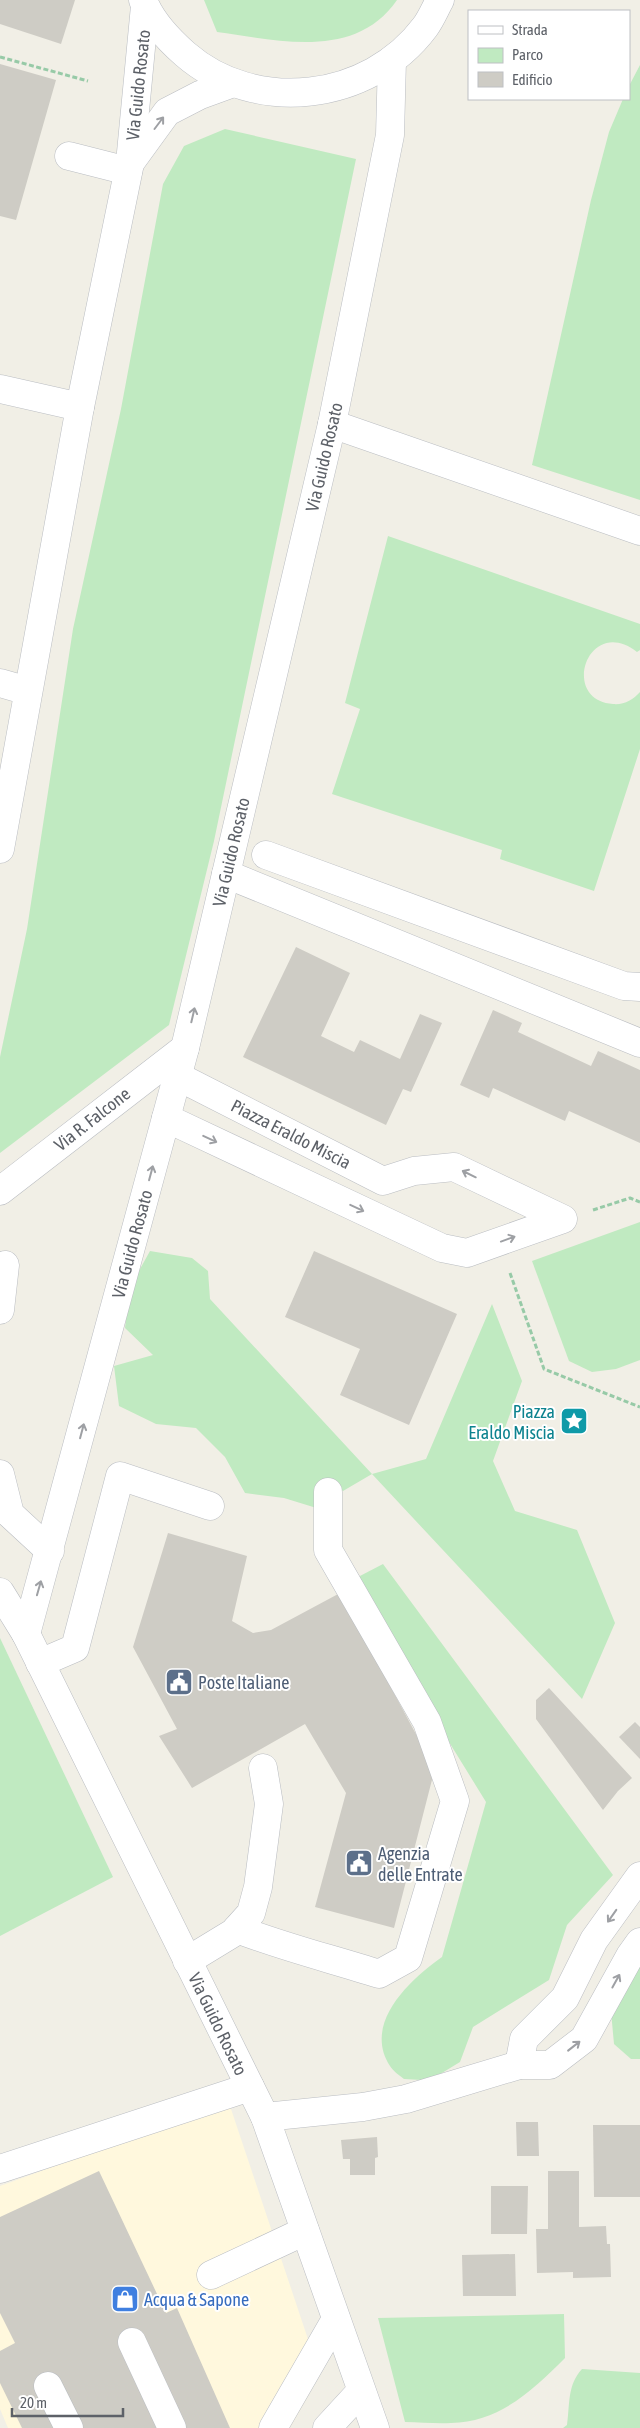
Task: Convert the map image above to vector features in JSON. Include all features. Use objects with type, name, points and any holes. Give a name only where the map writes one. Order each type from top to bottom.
[{"type":"street","points":[[144,3],[168,39],[198,65],[233,83],[274,93],[316,92],[356,81],[392,60],[425,27],[440,0]]},
{"type":"street","name":"Via Guido Rosato","points":[[1,832],[80,407],[129,167],[144,3]]},
{"type":"street","name":"Via Guido Rosato","points":[[26,1634],[50,1552],[185,1048],[332,424],[390,135],[392,60]]},
{"type":"street","name":"Via Guido Rosato","points":[[129,167],[168,112],[200,95],[233,83]]},
{"type":"street","points":[[69,156],[129,167]]},
{"type":"street","points":[[0,389],[80,407]]},
{"type":"street","points":[[332,424],[640,531]]},
{"type":"street","points":[[0,683],[28,691]]},
{"type":"street","points":[[266,856],[624,986],[640,987]]},
{"type":"street","points":[[226,874],[640,1043]]},
{"type":"street","name":"Via R. Falcone","points":[[0,1191],[185,1048]]},
{"type":"street","name":"Piazza Eraldo Miscia","points":[[177,1076],[383,1181],[414,1171],[454,1167],[563,1219]]},
{"type":"street","name":"Piazza Eraldo Miscia","points":[[166,1118],[442,1248],[467,1253],[563,1219]]},
{"type":"street","points":[[0,1310],[5,1265]]},
{"type":"street","points":[[0,1474],[10,1514],[50,1552]]},
{"type":"street","points":[[40,1663],[75,1648],[120,1476],[210,1506]]},
{"type":"street","points":[[237,1929],[274,1943],[309,1951],[379,1974],[408,1958],[455,1801],[427,1722],[328,1550],[328,1492]]},
{"type":"street","name":"Via Guido Rosato","points":[[0,1592],[26,1634],[265,2117],[374,2428]]},
{"type":"street","points":[[187,1961],[237,1929],[251,1913],[258,1887],[269,1804],[263,1768]]},
{"type":"street","points":[[519,2065],[524,2039],[564,1998],[594,1940],[640,1876]]},
{"type":"street","points":[[265,2117],[363,2107],[406,2099],[519,2065],[550,2065],[584,2038],[630,1956],[640,1942]]},
{"type":"street","points":[[0,2168],[250,2087]]},
{"type":"street","points":[[211,2275],[305,2231]]},
{"type":"street","points":[[273,2428],[336,2319]]},
{"type":"street","points":[[132,2342],[172,2428]]},
{"type":"street","points":[[48,2386],[69,2428]]},
{"type":"street","points":[[327,2428],[361,2391]]},
{"type":"path","points":[[0,57],[88,81]]},
{"type":"path","points":[[563,1219],[630,1198],[640,1202]]},
{"type":"path","points":[[497,1243],[544,1369],[640,1407]]},
{"type":"shaded area","points":[[229,2103],[320,2375],[290,2428],[8,2428],[0,2409],[0,2186]]},
{"type":"green space","points":[[204,0],[397,0],[380,19],[360,32],[337,39],[314,42],[265,39],[217,32]]},
{"type":"green space","points":[[640,65],[640,500],[532,465],[591,200],[609,132],[623,100],[630,100],[630,84]]},
{"type":"green space","points":[[225,129],[356,159],[214,841],[169,1025],[0,1153],[0,1057],[27,929],[73,629],[121,409],[163,184],[184,146]]},
{"type":"green space","points":[[388,536],[640,624],[640,650],[637,652],[620,643],[605,644],[594,651],[586,662],[584,676],[587,689],[597,699],[613,704],[621,704],[640,692],[640,749],[594,891],[500,859],[502,850],[332,794],[360,709],[345,703]]},
{"type":"green space","points":[[640,1222],[640,1360],[616,1369],[592,1372],[569,1361],[532,1261]]},
{"type":"green space","points":[[150,1251],[192,1258],[208,1271],[210,1299],[372,1474],[343,1491],[337,1486],[323,1510],[284,1498],[245,1493],[225,1457],[196,1428],[156,1424],[119,1406],[114,1366],[153,1355],[125,1328],[130,1287]]},
{"type":"green space","points":[[492,1304],[522,1381],[493,1461],[515,1511],[577,1530],[615,1623],[582,1699],[372,1474],[426,1459]]},
{"type":"green space","points":[[383,1564],[613,1875],[567,1925],[549,1980],[473,2027],[460,2062],[437,2076],[422,2080],[404,2079],[393,2070],[383,2050],[382,2034],[386,2018],[394,2004],[417,1977],[442,1957],[486,1802],[441,1729],[358,1577]]},
{"type":"green space","points":[[0,1638],[113,1877],[0,1936]]},
{"type":"green space","points":[[640,1959],[640,2059],[631,2059],[614,2044],[611,2011]]},
{"type":"green space","points":[[564,2314],[565,2358],[541,2382],[514,2402],[485,2417],[469,2421],[445,2423],[405,2422],[378,2318]]},
{"type":"green space","points":[[582,2369],[640,2373],[640,2428],[563,2428],[567,2425],[571,2388]]},
{"type":"building","points":[[0,0],[75,0],[61,44],[0,24]]},
{"type":"building","points":[[0,64],[56,80],[16,220],[0,216]]},
{"type":"building","points":[[296,947],[350,973],[321,1036],[354,1052],[360,1040],[400,1059],[420,1014],[442,1023],[411,1092],[403,1089],[386,1125],[243,1057]]},
{"type":"building","points":[[493,1010],[522,1023],[518,1032],[591,1066],[598,1051],[640,1070],[640,1143],[569,1111],[565,1121],[493,1088],[489,1098],[460,1085]]},
{"type":"building","points":[[314,1251],[457,1314],[409,1425],[340,1395],[360,1349],[285,1317]]},
{"type":"building","points":[[168,1533],[247,1556],[232,1621],[253,1633],[271,1630],[340,1593],[417,1736],[434,1772],[394,1928],[315,1907],[346,1793],[305,1724],[192,1788],[159,1736],[177,1729],[133,1647]]},
{"type":"building","points":[[549,1688],[632,1778],[618,1791],[603,1810],[536,1719],[536,1700]]},
{"type":"building","points":[[635,1722],[640,1727],[640,1759],[619,1737]]},
{"type":"building","points":[[516,2122],[538,2122],[539,2156],[517,2156]]},
{"type":"building","points":[[593,2125],[640,2125],[640,2197],[594,2197]]},
{"type":"building","points":[[377,2137],[378,2157],[375,2158],[375,2175],[350,2175],[350,2159],[343,2159],[341,2140]]},
{"type":"building","points":[[99,2171],[166,2313],[177,2308],[230,2428],[22,2428],[0,2383],[0,2351],[15,2343],[0,2313],[0,2217]]},
{"type":"building","points":[[548,2171],[579,2171],[579,2227],[606,2226],[607,2244],[610,2244],[611,2277],[573,2278],[573,2272],[537,2273],[536,2229],[548,2229]]},
{"type":"building","points":[[491,2186],[528,2186],[527,2234],[491,2234]]},
{"type":"building","points":[[515,2254],[516,2296],[463,2296],[462,2255]]},
{"type":"place","name":"Piazza Eraldo Miscia","points":[[574,1421]]},
{"type":"place","name":"Poste Italiane","points":[[179,1682]]},
{"type":"place","name":"Agenzia delle Entrate","points":[[359,1863]]},
{"type":"place","name":"Acqua & Sapone","points":[[125,2299]]}]
